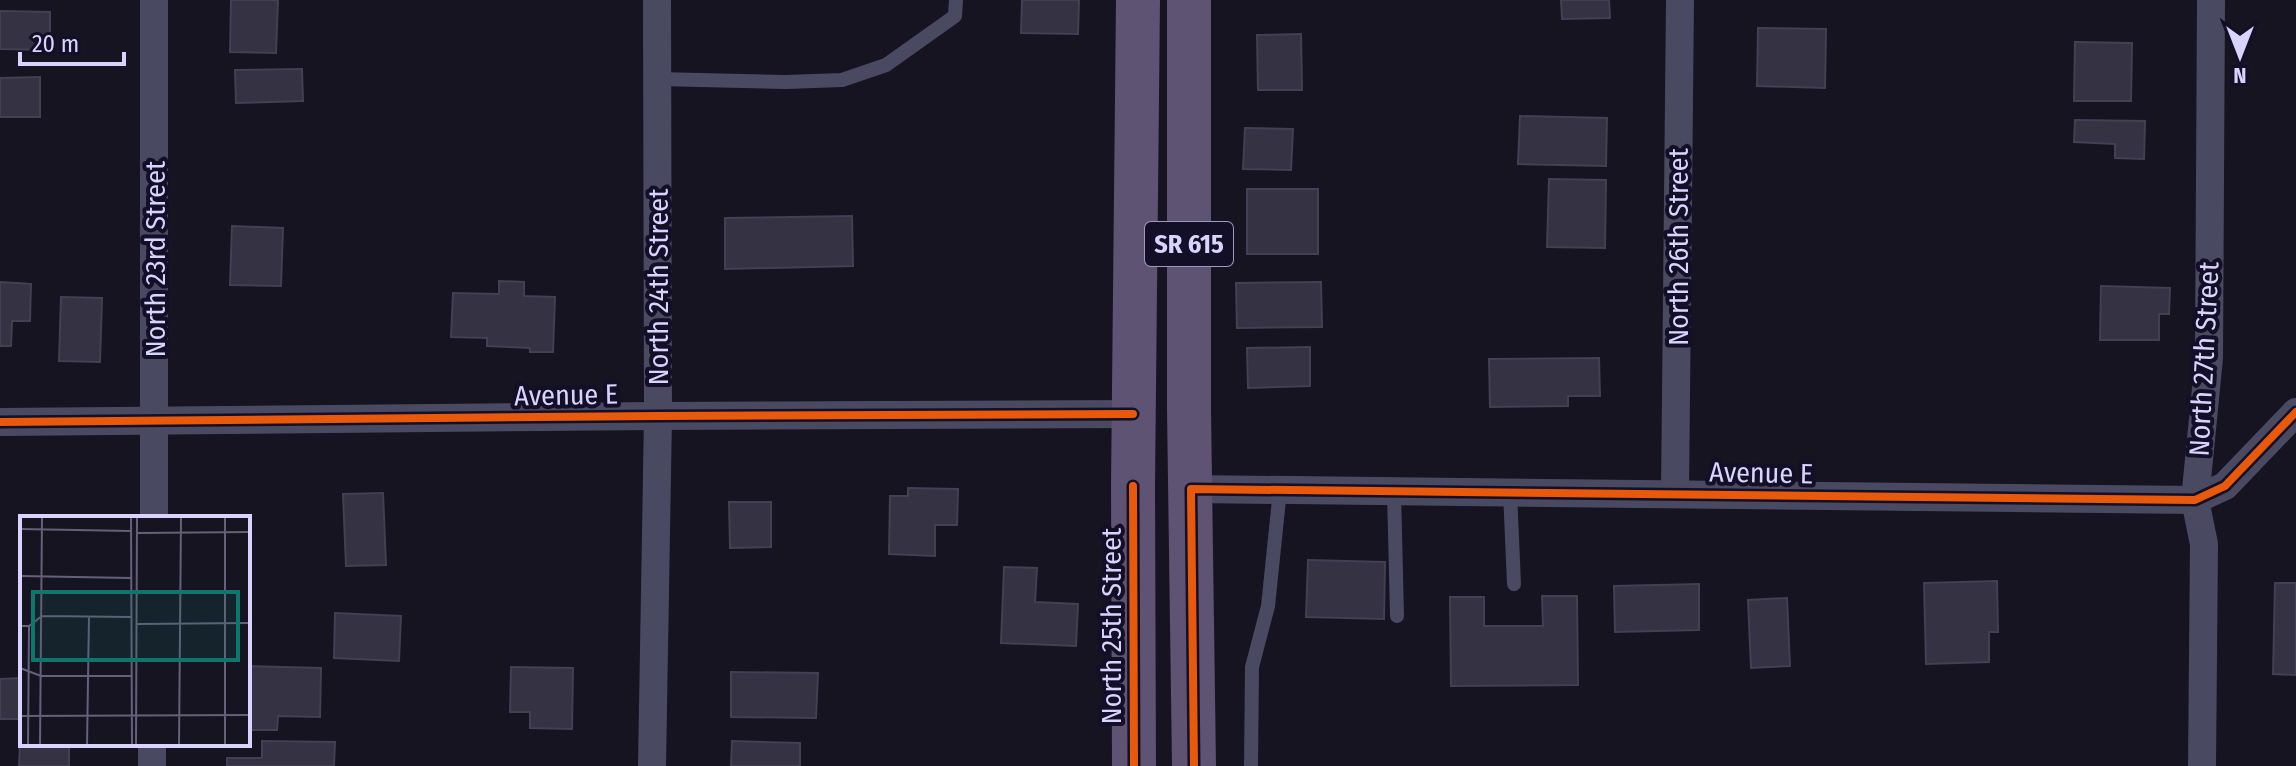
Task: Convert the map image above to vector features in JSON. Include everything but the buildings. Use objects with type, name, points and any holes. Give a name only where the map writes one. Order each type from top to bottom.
[{"type":"main road","name":"North 25th Street","points":[[1134,766],[1133,414],[1138,0]]},
{"type":"main road","name":"SR 615","points":[[1189,0],[1189,409],[1194,766]]},
{"type":"main road","points":[[1133,486],[1168,596],[1171,766]]},
{"type":"street","name":"North 23rd Street","points":[[154,0],[154,516]]},
{"type":"street","name":"North 24th Street","points":[[652,766],[658,416],[657,0]]},
{"type":"street","name":"North 26th Street","points":[[1675,494],[1680,0]]},
{"type":"street","name":"North 27th Street","points":[[2202,766],[2204,544],[2195,500],[2209,358],[2211,0]]},
{"type":"street","name":"Avenue E","points":[[1191,489],[2195,500],[2225,486],[2296,412]]},
{"type":"street","name":"Avenue E","points":[[0,422],[1133,414]]},
{"type":"lane","points":[[657,79],[842,80],[886,65],[955,16],[956,0]]},
{"type":"lane","points":[[1251,766],[1252,667],[1268,606],[1280,490]]},
{"type":"lane","points":[[1394,491],[1397,616]]},
{"type":"lane","points":[[1510,492],[1514,584]]},
{"type":"cycle path","points":[[1194,766],[1191,489],[2195,500],[2225,486],[2296,412]]},
{"type":"cycle path","points":[[0,422],[1133,414]]},
{"type":"cycle path","points":[[1133,486],[1134,766]]}]
